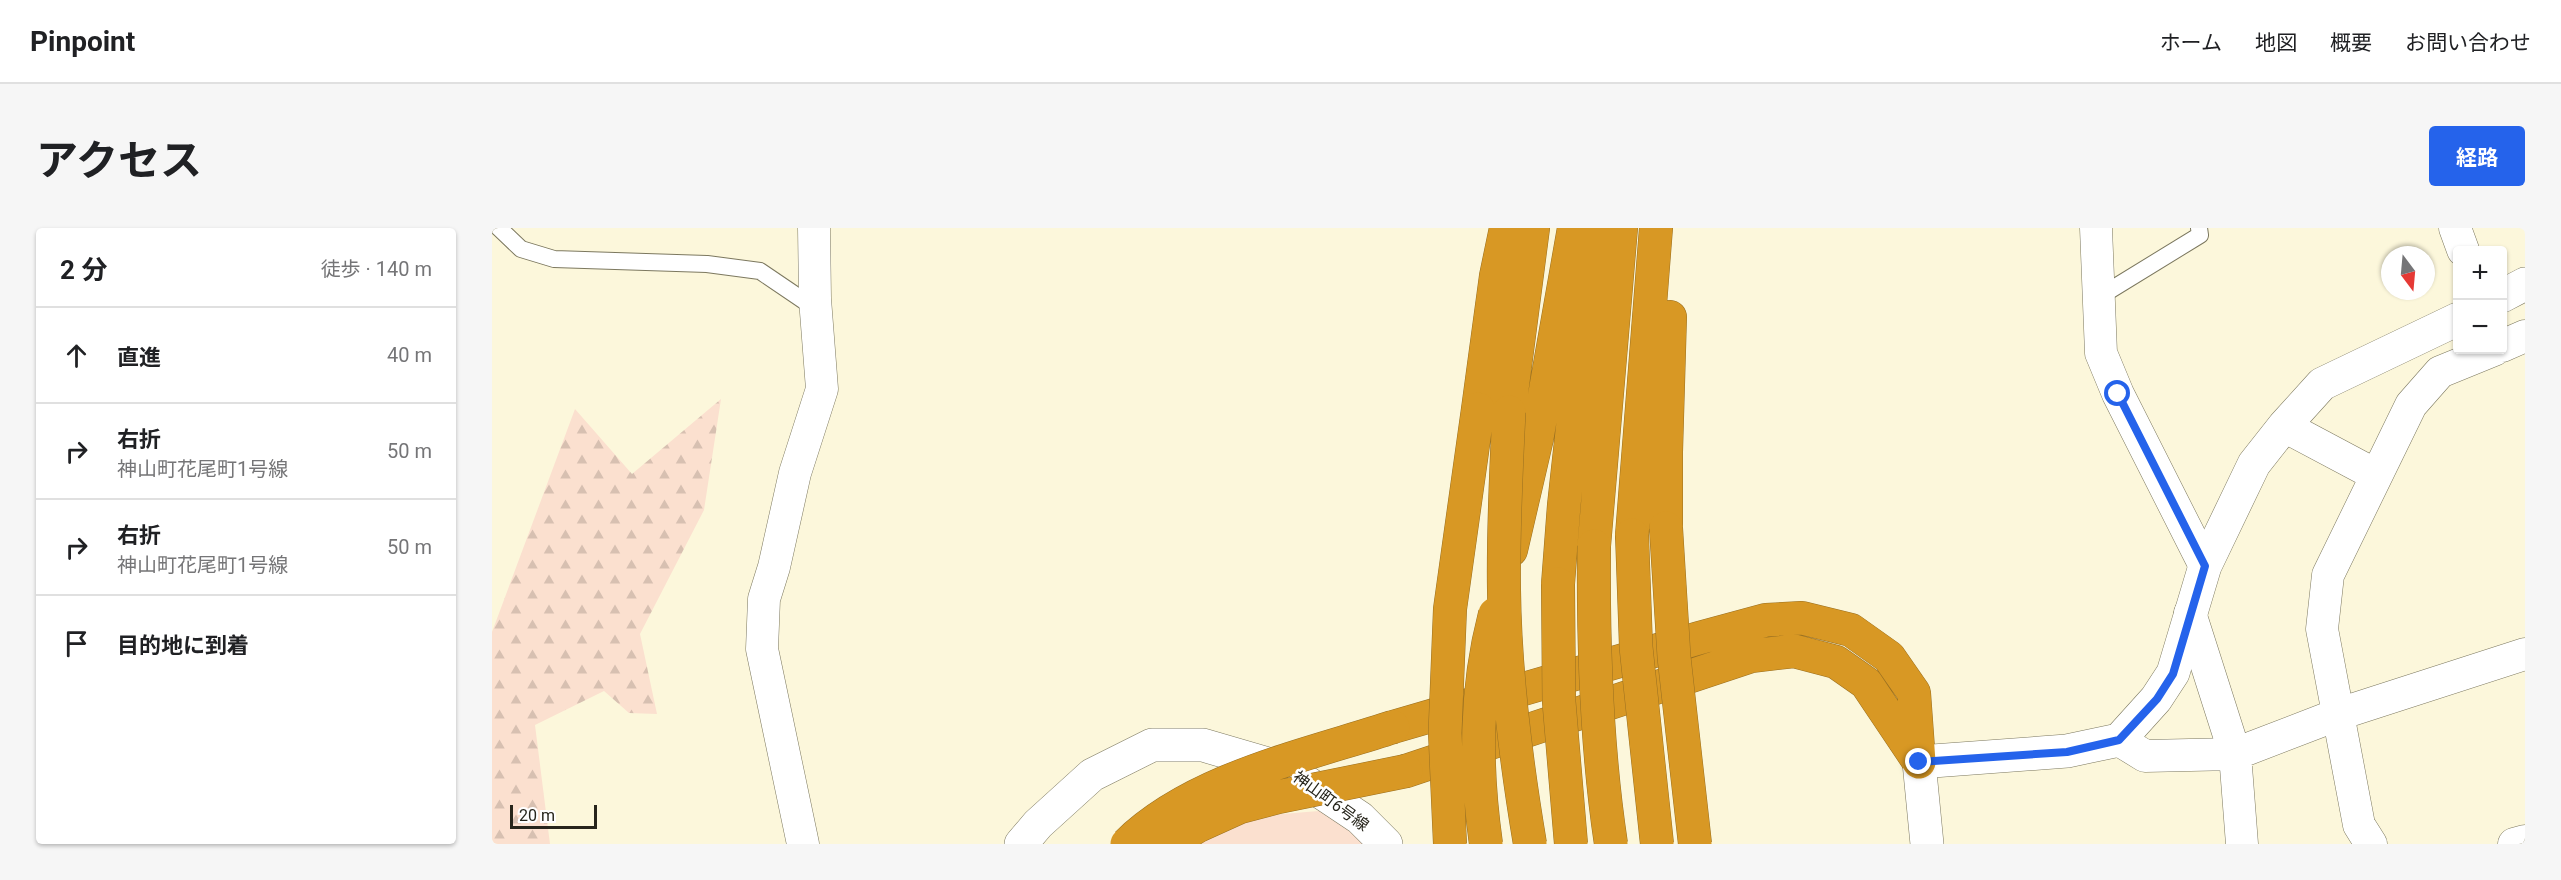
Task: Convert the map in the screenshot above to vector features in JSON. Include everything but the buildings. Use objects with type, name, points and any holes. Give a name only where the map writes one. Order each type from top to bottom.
[{"type":"highway","points":[[1506,228],[1496,276],[1494,411],[1504,501],[1504,592],[1512,709],[1530,844]]},
{"type":"highway","points":[[1449,844],[1445,733],[1450,609],[1533,228]]},
{"type":"highway","points":[[1486,844],[1478,781],[1477,730],[1482,674],[1537,438],[1574,228]]},
{"type":"highway","points":[[1571,844],[1559,702],[1558,584],[1564,504],[1594,228]]},
{"type":"highway","points":[[1611,844],[1598,739],[1593,641],[1594,546],[1621,228]]},
{"type":"highway","points":[[1637,228],[1632,535],[1635,647],[1657,844]]},
{"type":"highway","points":[[1632,535],[1656,228]]},
{"type":"highway","points":[[1672,228],[1666,528],[1674,657],[1695,844]]},
{"type":"highway","points":[[1127,844],[1142,829],[1182,802],[1222,783],[1394,727],[1766,620],[1802,618],[1851,630],[1889,657],[1914,693],[1919,762]]},
{"type":"highway","points":[[1168,844],[1198,826],[1240,807],[1278,796],[1406,771],[1751,656],[1794,651],[1836,662],[1866,682],[1919,762]]},
{"type":"street","points":[[802,844],[762,649],[764,598],[774,567],[795,473],[822,389],[816,309],[814,228]]},
{"type":"street","points":[[2096,228],[2101,352],[2114,384],[2205,566]]},
{"type":"street","points":[[2455,228],[2462,246]]},
{"type":"street","points":[[2507,293],[2525,284]]},
{"type":"street","points":[[1927,844],[1919,762],[2067,752],[2119,740],[2157,699],[2173,674],[2205,566],[2254,464],[2284,426],[2322,384],[2453,321]]},
{"type":"street","points":[[2507,344],[2525,336]]},
{"type":"street","points":[[2371,844],[2359,825],[2322,629],[2328,574],[2411,405],[2440,372],[2484,354]]},
{"type":"street","points":[[2284,426],[2376,475]]},
{"type":"street","points":[[2190,613],[2235,754],[2242,844]]},
{"type":"street","points":[[2119,740],[2145,756],[2235,754],[2339,714],[2525,654]]},
{"type":"street","name":"神山町6号線","points":[[1021,844],[1038,824],[1092,776],[1152,745],[1203,745],[1288,770],[1360,818],[1386,844]]},
{"type":"street","points":[[2514,844],[2525,841]]},
{"type":"lane","points":[[499,228],[521,249],[554,260],[707,264],[760,271],[816,309]]},
{"type":"lane","points":[[2098,297],[2200,235],[2199,228]]},
{"type":"green space","points":[[721,399],[704,510],[640,634],[657,714],[629,713],[604,691],[535,725],[550,844],[492,844],[492,632],[575,409],[632,474]]},
{"type":"green space","points":[[1331,810],[1376,844],[1198,844],[1256,816]]},
{"type":"route","points":[[1919,762],[2067,752],[2119,740],[2130,731],[2157,699],[2173,674],[2205,566],[2118,394]]}]
